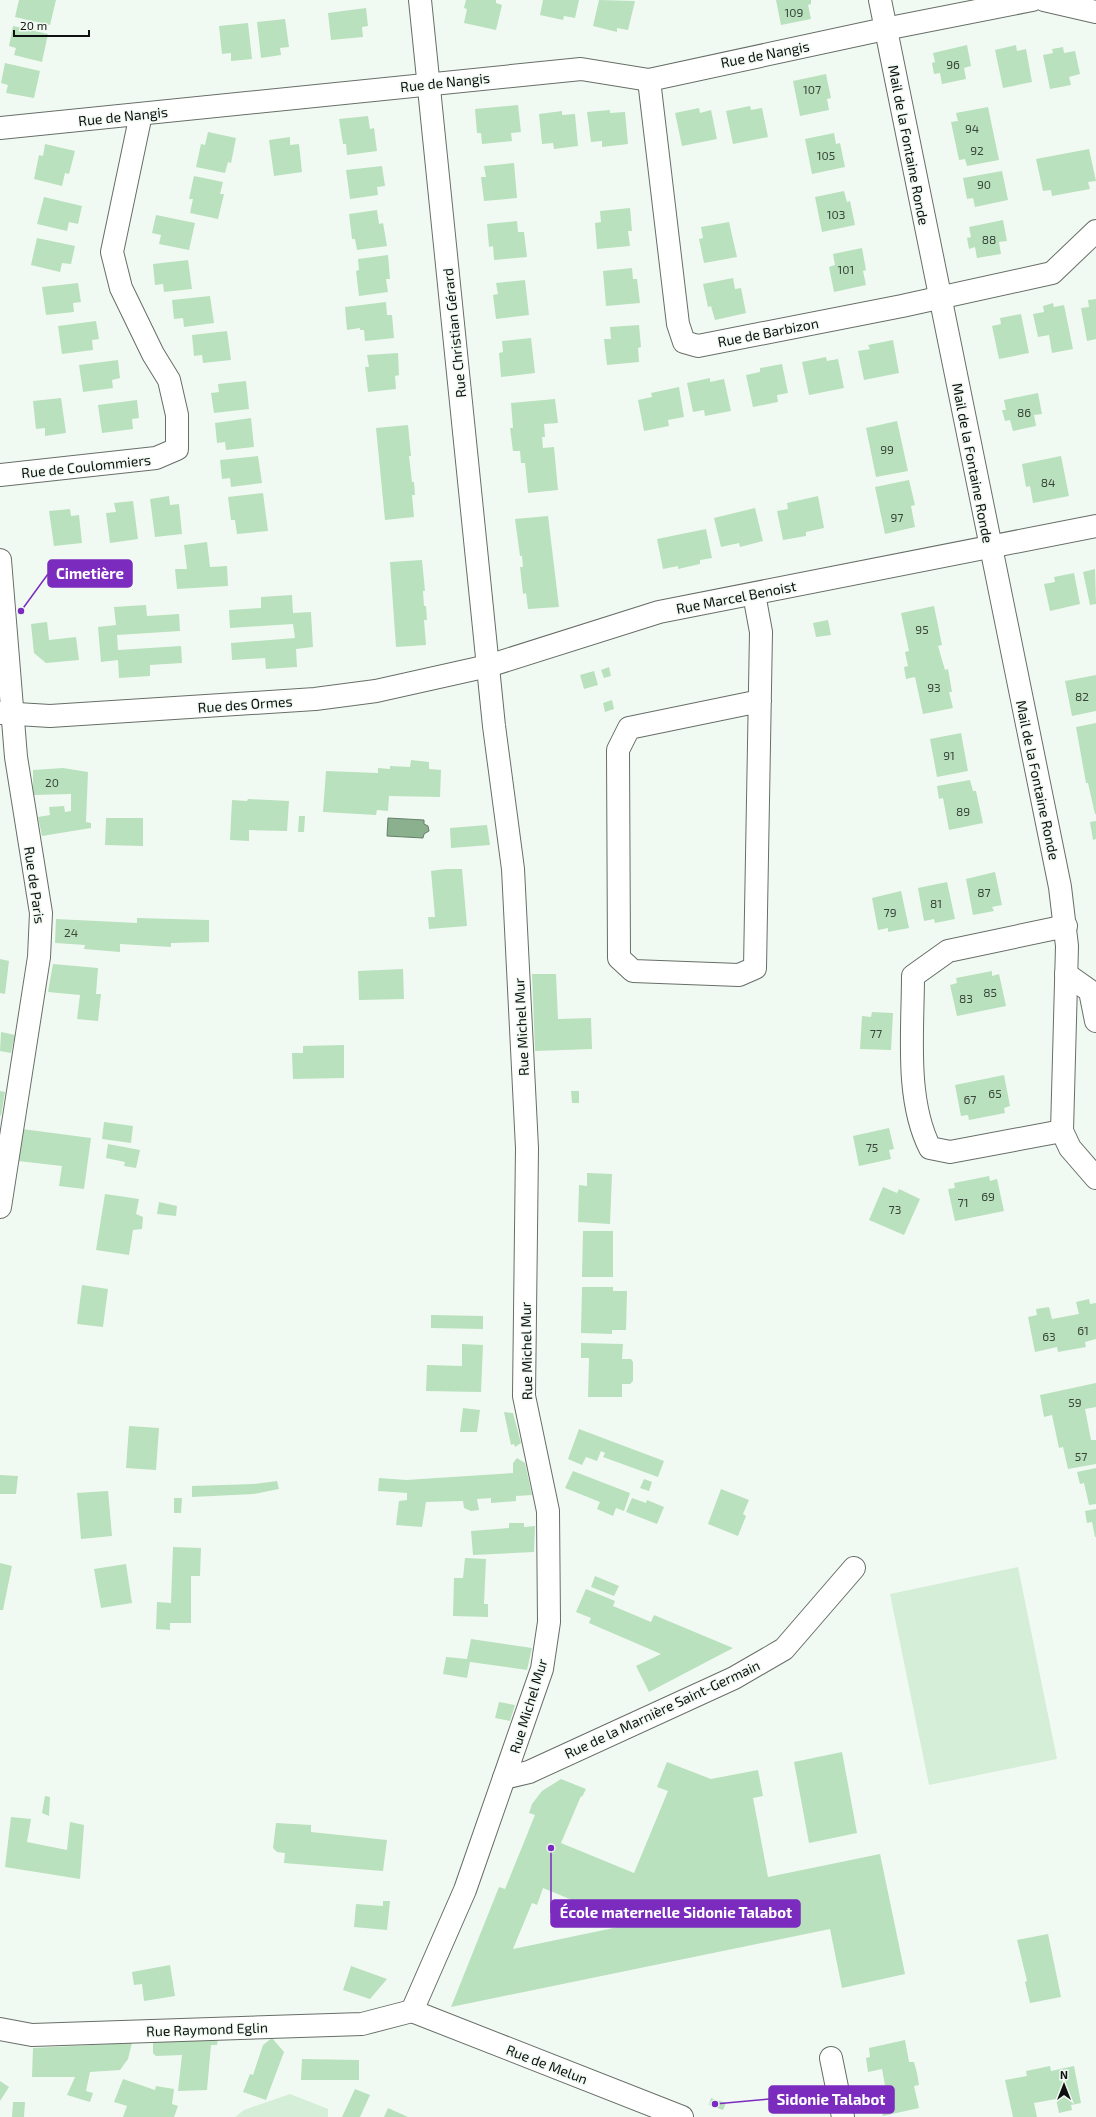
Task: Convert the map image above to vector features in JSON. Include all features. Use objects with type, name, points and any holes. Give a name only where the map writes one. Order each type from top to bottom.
[{"type":"street","name":"Rue Christian Gérard","points":[[420,0],[488,666]]},
{"type":"street","name":"Mail de la Fontaine Ronde","points":[[880,0],[1060,887],[1066,926],[1062,1131],[1070,1148],[1096,1178]]},
{"type":"street","name":"Rue de Nangis","points":[[0,128],[428,83],[581,69],[649,80],[885,29],[1032,0]]},
{"type":"street","points":[[1044,0],[1096,12]]},
{"type":"street","name":"Rue de Barbizon","points":[[649,80],[678,324],[684,342],[698,346],[1052,273],[1096,231]]},
{"type":"street","name":"Rue de Coulommiers","points":[[0,475],[156,458],[177,449],[177,415],[169,380],[153,354],[121,288],[112,252],[141,114]]},
{"type":"street","name":"Rue Marcel Benoist","points":[[488,666],[659,612],[1096,526]]},
{"type":"street","name":"Rue de Paris","points":[[0,560],[6,714],[16,757],[41,913],[39,957],[0,1208]]},
{"type":"street","points":[[754,594],[761,632],[760,701],[755,968],[739,975],[633,971],[619,958],[618,750],[629,728],[760,701]]},
{"type":"street","name":"Rue des Ormes","points":[[6,714],[50,716],[315,699],[376,691],[488,666]]},
{"type":"street","name":"Rue Michel Mur","points":[[412,2011],[465,1890],[542,1669],[549,1622],[548,1511],[524,1396],[527,1148],[513,869],[488,666]]},
{"type":"street","points":[[1062,1131],[950,1152],[930,1148],[922,1132],[916,1106],[913,1069],[913,976],[948,951],[1066,926]]},
{"type":"street","points":[[1066,974],[1090,991],[1096,1021]]},
{"type":"street","name":"Rue de la Marnière Saint-Germain","points":[[504,1778],[529,1772],[727,1682],[784,1649],[854,1568]]},
{"type":"street","name":"Rue Raymond Eglin","points":[[0,2029],[32,2035],[362,2024],[412,2011]]},
{"type":"street","name":"Rue de Melun","points":[[412,2011],[682,2117]]},
{"type":"street","points":[[830,2058],[843,2117]]},
{"type":"shaded area","points":[[388,818],[424,820],[424,824],[428,826],[429,831],[424,834],[423,838],[387,836]]},
{"type":"shaded area","points":[[1018,1567],[1057,1759],[929,1785],[890,1594]]},
{"type":"shaded area","points":[[290,2094],[328,2109],[328,2117],[235,2117],[244,2110]]},
{"type":"building","points":[[19,0],[56,0],[50,25],[15,17]]},
{"type":"building","points":[[466,0],[496,0],[496,3],[502,5],[496,30],[464,23],[467,9],[464,8]]},
{"type":"building","points":[[543,0],[579,0],[575,18],[564,16],[563,20],[540,15]]},
{"type":"building","points":[[599,0],[635,1],[628,30],[617,28],[617,32],[593,26]]},
{"type":"building","points":[[776,0],[811,0],[811,4],[808,5],[811,19],[781,25]]},
{"type":"building","points":[[366,8],[368,26],[362,27],[363,37],[331,40],[328,13]]},
{"type":"building","points":[[285,19],[289,47],[280,48],[281,55],[261,58],[257,22]]},
{"type":"building","points":[[248,23],[252,59],[231,61],[231,53],[222,54],[219,26]]},
{"type":"building","points":[[13,26],[48,34],[42,62],[14,55],[16,48],[9,46]]},
{"type":"building","points":[[967,45],[971,66],[964,68],[966,79],[942,84],[940,73],[934,74],[932,63],[935,62],[933,53]]},
{"type":"building","points":[[1016,45],[1017,51],[1026,49],[1032,82],[1003,88],[995,50]]},
{"type":"building","points":[[1063,47],[1064,53],[1075,51],[1080,74],[1069,77],[1071,85],[1050,89],[1043,55],[1053,53],[1052,49]]},
{"type":"building","points":[[5,63],[40,71],[34,98],[6,93],[8,85],[1,83]]},
{"type":"building","points":[[826,74],[831,98],[827,99],[829,110],[800,116],[793,81]]},
{"type":"building","points":[[518,105],[521,132],[511,133],[512,141],[482,144],[481,133],[477,133],[475,109]]},
{"type":"building","points":[[750,106],[751,110],[762,108],[768,137],[733,144],[726,111]]},
{"type":"building","points":[[988,107],[999,160],[967,166],[965,159],[959,160],[951,122],[958,121],[956,113]]},
{"type":"building","points":[[699,108],[700,113],[711,110],[717,139],[682,146],[675,113]]},
{"type":"building","points":[[610,110],[610,113],[625,112],[628,144],[602,147],[602,141],[591,142],[587,112]]},
{"type":"building","points":[[562,111],[562,115],[575,114],[578,146],[554,149],[553,143],[542,144],[539,114]]},
{"type":"building","points":[[368,116],[370,129],[374,128],[377,151],[347,155],[346,144],[343,144],[339,119]]},
{"type":"building","points":[[208,132],[236,138],[231,163],[228,162],[225,173],[196,167],[201,144],[205,145]]},
{"type":"building","points":[[834,133],[836,144],[840,143],[845,167],[812,174],[805,139]]},
{"type":"building","points":[[290,137],[290,145],[299,144],[302,172],[274,176],[269,140]]},
{"type":"building","points":[[45,144],[75,151],[69,174],[65,173],[62,186],[34,179],[39,155],[43,156]]},
{"type":"building","points":[[1089,149],[1096,181],[1088,182],[1090,189],[1052,196],[1051,190],[1043,191],[1036,159]]},
{"type":"building","points":[[514,163],[517,198],[484,201],[481,177],[486,177],[484,166]]},
{"type":"building","points":[[382,166],[385,186],[377,187],[378,195],[350,199],[346,170]]},
{"type":"building","points":[[1002,171],[1008,200],[975,207],[973,198],[967,199],[963,178]]},
{"type":"building","points":[[194,176],[223,182],[220,194],[224,194],[218,219],[190,213],[193,199],[189,199]]},
{"type":"building","points":[[844,191],[847,202],[850,201],[855,225],[822,232],[815,197]]},
{"type":"building","points":[[44,197],[82,206],[78,224],[69,222],[67,231],[37,224]]},
{"type":"building","points":[[630,208],[632,231],[628,231],[630,246],[597,249],[595,223],[601,222],[600,211]]},
{"type":"building","points":[[377,210],[379,224],[383,223],[387,246],[357,250],[355,239],[352,239],[349,214]]},
{"type":"building","points":[[156,215],[195,223],[189,250],[159,244],[161,235],[152,233]]},
{"type":"building","points":[[1003,220],[1007,241],[999,242],[1001,254],[977,258],[975,247],[969,249],[967,238],[971,237],[969,227]]},
{"type":"building","points":[[517,221],[518,232],[524,232],[527,257],[494,260],[493,246],[489,247],[487,224]]},
{"type":"building","points":[[729,222],[737,257],[704,263],[699,239],[703,238],[701,227]]},
{"type":"building","points":[[37,238],[75,246],[71,264],[62,263],[60,272],[31,265]]},
{"type":"building","points":[[862,248],[866,270],[863,271],[866,285],[834,292],[829,267],[835,265],[833,254]]},
{"type":"building","points":[[388,255],[390,279],[386,279],[388,292],[359,296],[356,271],[359,270],[358,259]]},
{"type":"building","points":[[188,260],[192,289],[164,292],[163,284],[155,285],[153,264]]},
{"type":"building","points":[[632,268],[633,279],[637,279],[640,303],[606,306],[603,271]]},
{"type":"building","points":[[733,278],[735,289],[741,288],[746,313],[715,320],[711,306],[708,307],[703,284]]},
{"type":"building","points":[[525,280],[529,315],[496,319],[493,295],[498,294],[496,283]]},
{"type":"building","points":[[78,283],[81,302],[73,303],[74,312],[46,315],[42,287]]},
{"type":"building","points":[[210,296],[214,323],[184,327],[183,318],[174,319],[172,300]]},
{"type":"building","points":[[1096,299],[1096,339],[1087,341],[1081,308],[1089,307],[1088,300]]},
{"type":"building","points":[[386,302],[387,315],[392,315],[394,338],[365,341],[364,330],[360,330],[360,328],[347,330],[345,307]]},
{"type":"building","points":[[1053,303],[1054,307],[1064,305],[1073,349],[1052,353],[1049,335],[1038,337],[1033,314],[1044,312],[1043,306]]},
{"type":"building","points":[[1021,314],[1029,353],[999,359],[992,326],[1001,324],[1000,318]]},
{"type":"building","points":[[96,321],[99,339],[92,340],[93,350],[62,354],[58,326]]},
{"type":"building","points":[[639,325],[641,347],[638,348],[639,362],[607,365],[604,339],[611,339],[610,327]]},
{"type":"building","points":[[227,331],[231,360],[203,363],[202,355],[194,356],[192,335]]},
{"type":"building","points":[[531,338],[535,373],[501,377],[499,353],[503,352],[502,341]]},
{"type":"building","points":[[893,340],[899,373],[864,380],[858,351],[870,349],[868,345]]},
{"type":"building","points":[[398,353],[399,375],[395,376],[396,389],[368,392],[365,367],[369,367],[367,355]]},
{"type":"building","points":[[826,357],[827,361],[838,359],[844,388],[809,395],[802,362]]},
{"type":"building","points":[[118,360],[120,378],[112,380],[113,388],[83,392],[79,365]]},
{"type":"building","points":[[782,364],[788,393],[777,395],[778,402],[753,407],[746,375],[760,372],[760,368]]},
{"type":"building","points":[[710,378],[710,382],[724,379],[731,411],[705,416],[704,410],[693,412],[687,383]]},
{"type":"building","points":[[246,381],[249,409],[214,413],[211,393],[219,392],[218,384]]},
{"type":"building","points":[[679,387],[684,417],[668,420],[669,426],[644,431],[638,400],[652,397],[651,393]]},
{"type":"building","points":[[1038,393],[1042,414],[1034,415],[1036,426],[1013,431],[1010,420],[1005,421],[1002,410],[1006,410],[1004,400]]},
{"type":"building","points":[[61,398],[66,433],[45,436],[45,428],[36,429],[33,401]]},
{"type":"building","points":[[555,399],[558,423],[544,424],[545,437],[542,437],[543,448],[554,447],[558,490],[528,493],[525,463],[521,463],[520,451],[513,451],[510,428],[513,428],[511,403]]},
{"type":"building","points":[[137,400],[139,418],[132,419],[133,429],[102,433],[98,405]]},
{"type":"building","points":[[251,418],[254,447],[226,450],[225,442],[217,443],[215,423]]},
{"type":"building","points":[[897,421],[908,471],[876,477],[866,428]]},
{"type":"building","points":[[408,425],[411,456],[409,456],[415,495],[412,495],[414,517],[385,520],[376,428]]},
{"type":"building","points":[[258,456],[262,483],[231,487],[230,478],[222,479],[220,460]]},
{"type":"building","points":[[1061,456],[1069,496],[1033,503],[1030,486],[1026,487],[1022,464]]},
{"type":"building","points":[[909,480],[915,505],[911,506],[915,527],[885,534],[875,487]]},
{"type":"building","points":[[263,493],[268,531],[237,534],[235,520],[231,520],[228,497]]},
{"type":"building","points":[[169,496],[170,505],[179,504],[182,534],[155,537],[150,499]]},
{"type":"building","points":[[818,496],[824,528],[806,532],[806,536],[783,540],[777,511],[788,509],[787,503]]},
{"type":"building","points":[[133,501],[138,539],[110,543],[106,513],[116,512],[114,503]]},
{"type":"building","points":[[755,508],[763,541],[740,547],[739,543],[721,547],[714,518]]},
{"type":"building","points":[[70,509],[71,516],[79,515],[82,543],[54,546],[49,511]]},
{"type":"building","points":[[548,516],[559,607],[528,609],[526,593],[523,594],[520,567],[523,567],[522,556],[520,556],[515,519]]},
{"type":"building","points":[[706,529],[712,558],[700,560],[700,564],[678,569],[678,566],[663,569],[657,539]]},
{"type":"building","points":[[207,542],[210,567],[227,566],[228,586],[177,589],[175,569],[187,569],[184,545]]},
{"type":"building","points":[[422,560],[425,591],[423,591],[424,606],[426,606],[427,620],[424,620],[426,645],[396,647],[390,562]]},
{"type":"building","points":[[1095,569],[1096,604],[1090,605],[1083,572]]},
{"type":"building","points":[[1074,573],[1080,604],[1050,611],[1044,584],[1055,582],[1054,577]]},
{"type":"building","points":[[292,595],[293,613],[311,612],[313,647],[296,649],[297,667],[266,669],[265,658],[232,660],[231,643],[295,638],[293,624],[230,628],[229,610],[261,608],[261,597]]},
{"type":"building","points":[[146,605],[147,616],[179,614],[180,631],[117,635],[118,650],[181,646],[182,663],[150,665],[150,676],[119,678],[118,660],[101,662],[98,627],[116,625],[114,607]]},
{"type":"building","points":[[934,606],[942,645],[938,646],[945,670],[948,669],[952,692],[949,692],[953,708],[923,714],[915,677],[906,679],[904,667],[908,666],[905,652],[909,651],[901,613]]},
{"type":"building","points":[[828,620],[831,635],[816,637],[813,623]]},
{"type":"building","points":[[47,622],[49,640],[76,637],[79,660],[46,663],[34,653],[31,624]]},
{"type":"building","points":[[609,667],[611,676],[604,678],[601,670]]},
{"type":"building","points":[[594,671],[598,685],[584,689],[580,675]]},
{"type":"building","points":[[1096,675],[1096,711],[1072,716],[1065,681]]},
{"type":"building","points":[[612,700],[614,709],[605,712],[603,703]]},
{"type":"building","points":[[1096,723],[1095,814],[1088,783],[1086,783],[1076,727]]},
{"type":"building","points":[[961,733],[968,771],[937,777],[930,739]]},
{"type":"building","points":[[411,760],[429,762],[429,769],[441,770],[440,797],[389,796],[388,811],[377,810],[376,815],[323,812],[326,771],[378,773],[378,768],[390,769],[390,766],[410,767]]},
{"type":"building","points":[[63,768],[88,772],[86,822],[91,823],[91,828],[42,836],[38,817],[50,815],[49,807],[64,806],[65,812],[71,811],[71,794],[33,795],[33,770]]},
{"type":"building","points":[[970,780],[973,791],[976,791],[983,823],[949,830],[943,798],[939,799],[937,786]]},
{"type":"building","points":[[248,799],[289,801],[287,831],[249,830],[249,841],[230,840],[232,800],[247,801]]},
{"type":"building","points":[[299,816],[305,816],[304,832],[298,832]]},
{"type":"building","points":[[106,818],[143,818],[143,846],[105,845]]},
{"type":"building","points":[[1096,821],[1096,839],[1093,840],[1090,822]]},
{"type":"building","points":[[487,825],[490,845],[451,848],[450,828]]},
{"type":"building","points":[[462,869],[467,926],[429,929],[428,917],[435,917],[431,871]]},
{"type":"building","points":[[995,872],[1002,905],[992,907],[994,911],[973,915],[966,879]]},
{"type":"building","points":[[947,882],[955,919],[935,923],[934,919],[924,921],[918,888]]},
{"type":"building","points":[[901,891],[909,928],[888,932],[888,928],[878,930],[872,898]]},
{"type":"building","points":[[137,918],[209,920],[209,942],[171,943],[171,947],[120,944],[120,952],[84,949],[85,945],[55,943],[56,919],[137,923]]},
{"type":"building","points":[[0,959],[9,961],[5,994],[0,993]]},
{"type":"building","points":[[53,964],[98,968],[96,994],[101,994],[98,1021],[77,1019],[80,995],[48,992]]},
{"type":"building","points":[[403,969],[404,999],[359,1000],[358,971]]},
{"type":"building","points":[[992,971],[992,976],[999,974],[1006,1006],[957,1016],[950,985],[957,983],[956,978]]},
{"type":"building","points":[[532,974],[556,974],[558,1019],[591,1018],[592,1049],[535,1051]]},
{"type":"building","points":[[872,1012],[893,1013],[891,1050],[860,1049],[862,1016],[871,1017]]},
{"type":"building","points":[[1,1032],[15,1035],[11,1053],[0,1051]]},
{"type":"building","points":[[344,1045],[344,1078],[293,1079],[292,1053],[303,1053],[303,1046]]},
{"type":"building","points":[[1004,1075],[1010,1106],[1004,1108],[1005,1113],[969,1120],[968,1115],[961,1116],[955,1085]]},
{"type":"building","points":[[0,1091],[5,1092],[1,1116],[0,1115]]},
{"type":"building","points":[[571,1091],[579,1091],[579,1103],[572,1103]]},
{"type":"building","points":[[104,1122],[133,1126],[131,1143],[102,1139]]},
{"type":"building","points":[[889,1128],[894,1149],[889,1150],[891,1159],[859,1166],[853,1136]]},
{"type":"building","points":[[22,1129],[91,1138],[84,1189],[59,1186],[62,1166],[18,1161]]},
{"type":"building","points":[[108,1144],[140,1150],[136,1168],[124,1166],[125,1162],[106,1158]]},
{"type":"building","points":[[587,1173],[612,1174],[610,1224],[578,1222],[579,1185],[587,1186]]},
{"type":"building","points":[[989,1176],[990,1181],[997,1179],[1004,1211],[955,1221],[948,1189],[955,1188],[954,1183]]},
{"type":"building","points":[[883,1187],[897,1193],[899,1189],[920,1199],[904,1235],[869,1220]]},
{"type":"building","points":[[105,1194],[139,1199],[136,1214],[143,1217],[142,1229],[133,1230],[129,1255],[96,1250]]},
{"type":"building","points":[[159,1202],[177,1206],[176,1216],[157,1214]]},
{"type":"building","points":[[583,1231],[613,1231],[613,1277],[582,1277]]},
{"type":"building","points":[[82,1285],[108,1289],[103,1327],[77,1324]]},
{"type":"building","points":[[582,1287],[613,1287],[613,1291],[627,1291],[626,1330],[612,1330],[612,1334],[581,1333]]},
{"type":"building","points":[[1089,1299],[1090,1304],[1096,1303],[1096,1339],[1085,1342],[1086,1347],[1058,1352],[1057,1347],[1035,1352],[1028,1317],[1037,1315],[1036,1309],[1049,1307],[1052,1319],[1079,1314],[1076,1302]]},
{"type":"building","points":[[431,1315],[483,1316],[483,1329],[431,1328]]},
{"type":"building","points":[[581,1343],[623,1344],[622,1359],[631,1359],[633,1362],[633,1381],[630,1384],[622,1384],[622,1397],[588,1397],[589,1358],[581,1358]]},
{"type":"building","points":[[462,1344],[483,1345],[481,1392],[426,1391],[427,1365],[462,1366]]},
{"type":"building","points":[[1096,1383],[1096,1407],[1085,1409],[1091,1440],[1096,1440],[1096,1464],[1068,1469],[1063,1447],[1059,1448],[1052,1415],[1044,1417],[1040,1395]]},
{"type":"building","points":[[463,1408],[480,1410],[477,1432],[460,1432]]},
{"type":"building","points":[[504,1412],[513,1413],[521,1443],[515,1447],[514,1444],[511,1445]]},
{"type":"building","points":[[129,1426],[159,1428],[156,1470],[126,1468]]},
{"type":"building","points":[[579,1429],[664,1461],[658,1477],[603,1457],[605,1453],[601,1451],[597,1461],[586,1457],[582,1465],[568,1459]]},
{"type":"building","points":[[517,1458],[525,1463],[532,1495],[516,1496],[516,1501],[491,1503],[491,1498],[477,1499],[479,1510],[471,1511],[464,1508],[463,1501],[426,1502],[422,1527],[396,1525],[399,1501],[407,1500],[407,1493],[378,1491],[379,1478],[406,1480],[513,1473],[513,1463]]},
{"type":"building","points":[[1096,1468],[1096,1504],[1089,1505],[1084,1483],[1080,1484],[1077,1472]]},
{"type":"building","points":[[573,1471],[630,1493],[624,1511],[616,1508],[613,1516],[597,1509],[600,1502],[565,1488]]},
{"type":"building","points":[[0,1475],[18,1476],[16,1494],[0,1494]]},
{"type":"building","points":[[644,1479],[652,1482],[649,1491],[640,1488]]},
{"type":"building","points":[[277,1481],[279,1489],[254,1494],[192,1497],[192,1486],[254,1484]]},
{"type":"building","points":[[721,1489],[749,1500],[743,1514],[746,1516],[738,1536],[708,1524]]},
{"type":"building","points":[[108,1491],[112,1536],[81,1539],[77,1493]]},
{"type":"building","points":[[174,1498],[182,1498],[181,1513],[174,1513]]},
{"type":"building","points":[[632,1498],[646,1503],[647,1500],[664,1507],[657,1524],[626,1512]]},
{"type":"building","points":[[1096,1509],[1095,1537],[1092,1522],[1087,1523],[1085,1511]]},
{"type":"building","points":[[509,1523],[524,1523],[524,1527],[535,1526],[534,1552],[473,1555],[471,1531],[509,1528]]},
{"type":"building","points":[[173,1547],[201,1548],[200,1576],[191,1576],[191,1623],[170,1623],[170,1630],[156,1629],[157,1602],[171,1603]]},
{"type":"building","points":[[465,1558],[486,1559],[484,1604],[488,1604],[488,1617],[453,1616],[454,1578],[463,1578]]},
{"type":"building","points":[[0,1563],[12,1566],[3,1610],[0,1610]]},
{"type":"building","points":[[126,1564],[132,1603],[101,1608],[94,1569]]},
{"type":"building","points":[[595,1576],[619,1586],[614,1596],[591,1587]]},
{"type":"building","points":[[586,1589],[615,1601],[613,1606],[651,1622],[654,1615],[733,1648],[649,1692],[636,1666],[661,1654],[589,1623],[591,1618],[576,1612]]},
{"type":"building","points":[[471,1639],[532,1648],[527,1670],[470,1662],[467,1678],[443,1674],[446,1657],[467,1659]]},
{"type":"building","points":[[499,1702],[515,1705],[510,1721],[495,1718]]},
{"type":"building","points":[[842,1752],[857,1833],[809,1843],[794,1762]]},
{"type":"building","points":[[667,1762],[711,1779],[758,1770],[763,1796],[753,1798],[768,1877],[880,1854],[905,1974],[842,1988],[830,1929],[451,2007],[499,1887],[505,1889],[535,1815],[529,1813],[532,1804],[542,1791],[561,1779],[586,1789],[582,1797],[581,1796],[561,1843],[634,1873],[668,1791],[657,1787]],"holes":[[[543,1888],[623,1921],[623,1926],[513,1949],[532,1903],[537,1905]]]},
{"type":"building","points":[[45,1796],[50,1797],[49,1816],[42,1813]]},
{"type":"building","points":[[11,1817],[31,1819],[27,1842],[67,1850],[70,1822],[84,1825],[80,1879],[5,1867]]},
{"type":"building","points":[[276,1823],[311,1825],[311,1832],[387,1840],[383,1871],[284,1863],[285,1853],[277,1852],[273,1848]]},
{"type":"building","points":[[383,1901],[390,1901],[387,1930],[354,1927],[356,1904],[383,1906]]},
{"type":"building","points":[[1048,1934],[1061,1997],[1030,2003],[1025,1982],[1027,1981],[1017,1940]]},
{"type":"building","points":[[170,1965],[175,1996],[144,2001],[142,1984],[134,1985],[132,1972]]},
{"type":"building","points":[[351,1966],[387,1979],[370,1999],[343,1990]]},
{"type":"building","points":[[272,2038],[284,2052],[266,2100],[243,2092],[250,2074],[253,2075],[263,2045]]},
{"type":"building","points":[[218,2039],[217,2045],[211,2045],[207,2090],[178,2091],[182,2055],[156,2056],[153,2053],[153,2042]]},
{"type":"building","points":[[905,2040],[909,2062],[914,2062],[917,2073],[919,2085],[914,2086],[919,2108],[883,2116],[881,2107],[876,2107],[873,2094],[886,2091],[882,2069],[868,2072],[866,2058],[870,2057],[869,2048]]},
{"type":"building","points":[[132,2043],[128,2059],[120,2070],[90,2072],[86,2091],[93,2093],[90,2102],[67,2095],[75,2077],[32,2077],[33,2048]]},
{"type":"building","points":[[302,2059],[359,2060],[359,2080],[301,2080]]},
{"type":"building","points":[[1050,2066],[1051,2071],[1074,2066],[1081,2103],[1071,2105],[1072,2110],[1059,2113],[1056,2099],[1034,2103],[1037,2117],[1013,2117],[1005,2080],[1027,2076],[1026,2071]]},
{"type":"building","points":[[123,2079],[155,2090],[156,2086],[174,2089],[172,2104],[178,2106],[174,2117],[123,2117],[127,2106],[114,2102]]},
{"type":"building","points":[[0,2081],[9,2087],[0,2101]]},
{"type":"building","points":[[355,2089],[370,2095],[360,2117],[342,2117]]},
{"type":"building","points":[[711,2098],[726,2103],[723,2110],[709,2105]]},
{"type":"building","points":[[13,2102],[25,2102],[24,2117],[12,2117]]},
{"type":"building","points":[[388,2108],[408,2117],[384,2117]]},
{"type":"place","name":"Cimetière","points":[[21,611]]},
{"type":"place","name":"École maternelle Sidonie Talabot","points":[[551,1848]]},
{"type":"place","name":"Sidonie Talabot","points":[[715,2104]]}]
